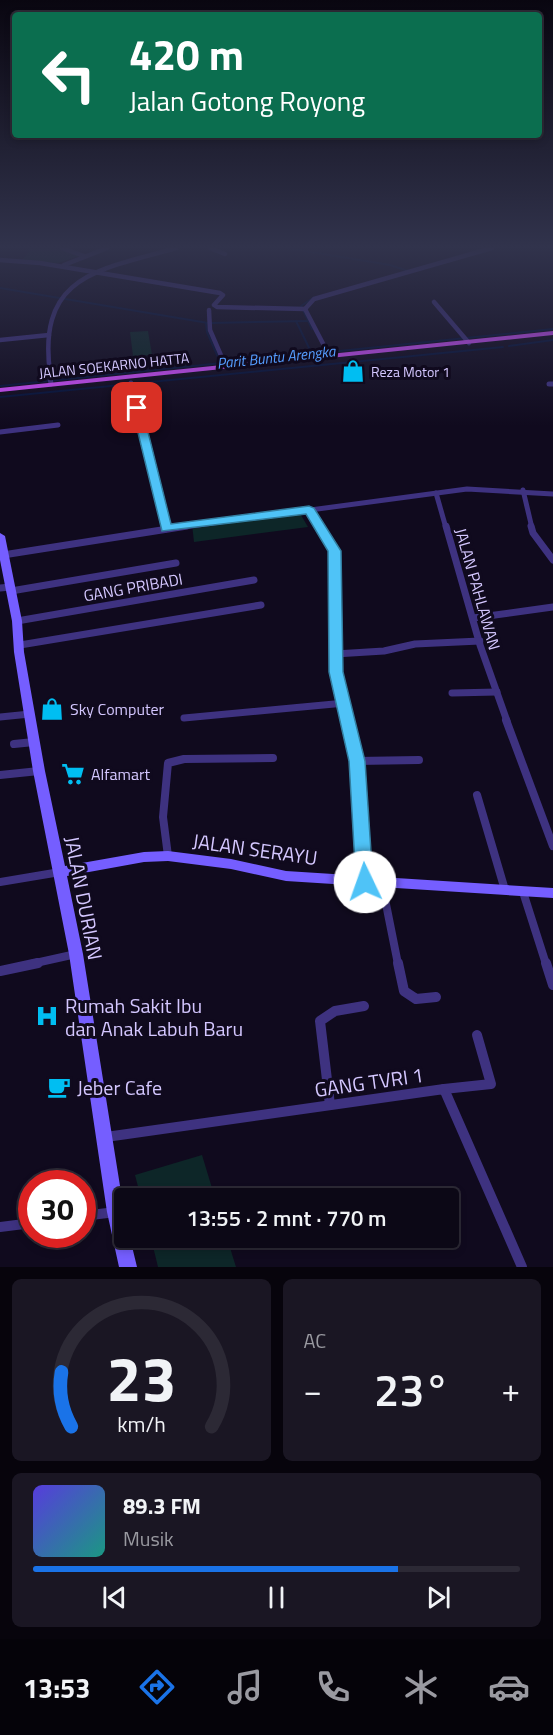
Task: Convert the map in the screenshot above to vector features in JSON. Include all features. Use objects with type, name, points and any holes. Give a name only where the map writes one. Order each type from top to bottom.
[{"type":"main road","name":"JALAN SOEKARNO HATTA","points":[[0,395],[131,385],[455,347],[466,340],[553,333]]},
{"type":"main road","name":"JALAN SOEKARNO HATTA","points":[[0,390],[50,381],[328,354],[553,339]]},
{"type":"main road","name":"JALAN DURIAN","points":[[1,544],[7,589],[17,621],[39,771],[76,954],[114,1197]]},
{"type":"main road","name":"JALAN SERAYU","points":[[61,872],[144,857],[168,856],[231,864],[286,876],[382,884],[553,893]]},
{"type":"main road","name":"JALAN DURIAN","points":[[124,1248],[128,1267]]},
{"type":"street","points":[[50,381],[46,346],[51,317],[56,307]]},
{"type":"street","points":[[222,307],[303,309],[328,354]]},
{"type":"street","points":[[438,307],[466,340]]},
{"type":"street","points":[[209,310],[210,330],[224,364]]},
{"type":"street","points":[[0,340],[49,335]]},
{"type":"street","points":[[131,385],[166,529]]},
{"type":"street","points":[[0,432],[58,425]]},
{"type":"street","points":[[1,544],[166,529],[481,488],[553,494]]},
{"type":"street","points":[[523,490],[533,533],[553,560]]},
{"type":"street","name":"JALAN PAHLAWAN","points":[[436,493],[496,692],[553,846]]},
{"type":"street","points":[[309,510],[335,551],[336,672],[357,761],[365,882]]},
{"type":"street","points":[[7,589],[176,563]]},
{"type":"street","name":"GANG PRIBADI","points":[[17,621],[254,580]]},
{"type":"street","points":[[20,645],[261,605]]},
{"type":"street","points":[[473,618],[553,607]]},
{"type":"street","points":[[335,654],[384,651],[415,644],[480,641]]},
{"type":"street","points":[[452,693],[496,692]]},
{"type":"street","points":[[184,718],[345,703]]},
{"type":"street","points":[[0,717],[30,714]]},
{"type":"street","points":[[14,744],[34,742]]},
{"type":"street","points":[[168,856],[163,817],[168,763],[184,759],[273,758]]},
{"type":"street","points":[[357,761],[419,760]]},
{"type":"street","points":[[0,776],[39,771]]},
{"type":"street","points":[[477,795],[505,890]]},
{"type":"street","points":[[0,882],[61,872]]},
{"type":"street","points":[[382,884],[404,991],[416,999],[436,997]]},
{"type":"street","points":[[523,891],[553,985]]},
{"type":"street","points":[[0,971],[76,954]]},
{"type":"street","points":[[330,1105],[320,1021],[325,1015],[335,1011],[364,1006]]},
{"type":"street","points":[[444,1089],[490,1084],[477,1035]]},
{"type":"street","name":"GANG TVRI 1","points":[[106,1137],[444,1089],[522,1267]]},
{"type":"street","points":[[96,1214],[114,1212]]},
{"type":"street","points":[[0,1227],[18,1225]]},
{"type":"green space","points":[[148,331],[152,355],[133,356],[130,332]]},
{"type":"green space","points":[[298,510],[308,527],[194,542],[192,524]]},
{"type":"green space","points":[[202,1155],[212,1188],[138,1188],[135,1175]]},
{"type":"green space","points":[[153,1248],[230,1248],[236,1267],[158,1267]]},
{"type":"waterway","points":[[114,307],[208,323]]},
{"type":"waterway","points":[[302,307],[312,329]]},
{"type":"waterway","points":[[211,323],[296,321]]},
{"type":"waterway","points":[[296,321],[312,354]]},
{"type":"waterway","points":[[296,321],[308,321]]},
{"type":"waterway","points":[[206,323],[207,332],[221,363]]},
{"type":"waterway","name":"Parit Buntu Arengka","points":[[312,354],[553,329]]},
{"type":"waterway","name":"Parit Buntu Arengka","points":[[509,346],[553,340]]},
{"type":"waterway","name":"Parit Buntu Arengka","points":[[0,397],[503,347]]},
{"type":"waterway","name":"Parit Buntu Arengka","points":[[221,363],[312,354]]},
{"type":"waterway","name":"Parit Buntu Arengka","points":[[0,386],[221,363]]},
{"type":"place","name":"Reza Motor 1","points":[[353,371]]},
{"type":"place","name":"Sky Computer","points":[[52,709]]},
{"type":"place","name":"Alfamart","points":[[73,774]]},
{"type":"place","name":"Rumah Sakit Ibu dan Anak Labuh Baru","points":[[47,1016]]},
{"type":"place","name":"Jeber Cafe","points":[[59,1087]]},
{"type":"route","points":[[137,408],[166,529],[309,510],[335,551],[336,672],[357,761],[365,882]]}]
